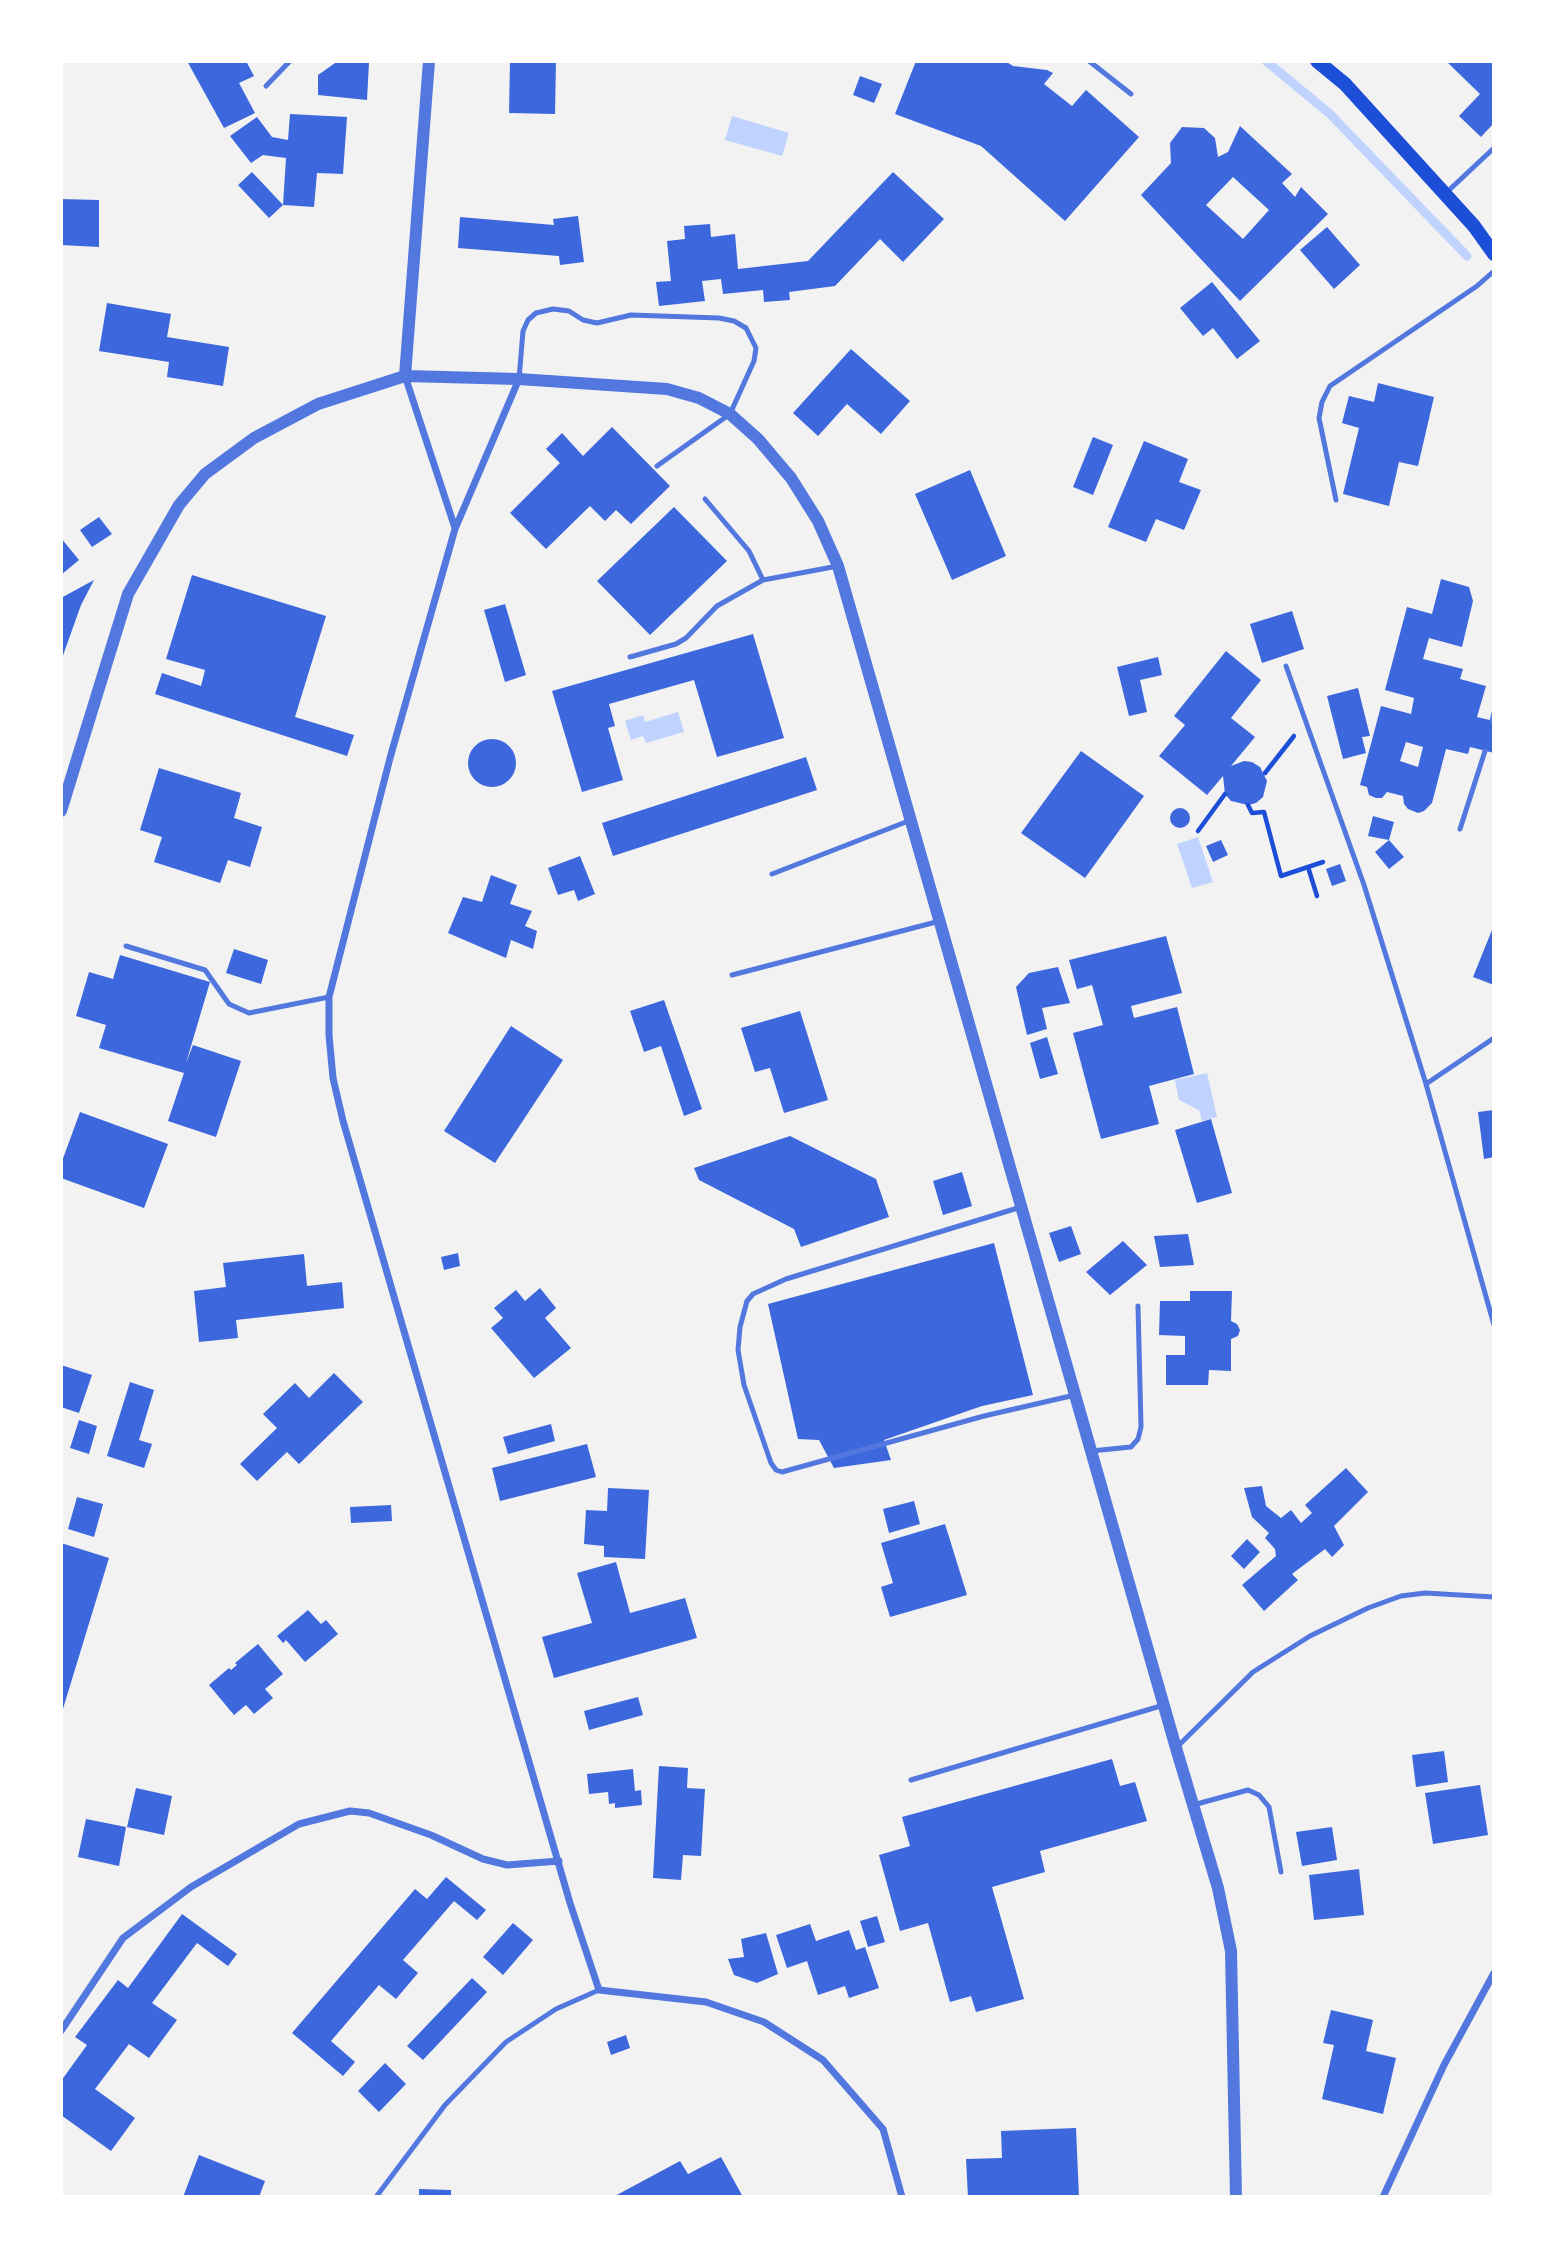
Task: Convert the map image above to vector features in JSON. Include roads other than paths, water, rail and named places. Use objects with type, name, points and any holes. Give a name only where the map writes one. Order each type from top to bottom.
[{"type":"main road","points":[[1317,61],[1345,84],[1474,226],[1494,254]]},
{"type":"street","points":[[429,61],[405,376],[455,529]]},
{"type":"street","points":[[61,811],[128,594],[179,505],[205,474],[254,438],[318,404],[405,376],[519,379],[667,389],[699,398],[730,414],[758,439],[791,478],[818,521],[838,566],[1218,1888],[1231,1951],[1236,2197]]},
{"type":"street","points":[[519,379],[455,529],[390,758],[329,997],[333,1078],[343,1121],[570,1903],[599,1990],[706,2002],[764,2022],[823,2060],[883,2129],[902,2197]]},
{"type":"street","points":[[61,2031],[123,1938],[191,1887],[299,1824],[350,1811],[369,1813],[431,1835],[483,1859],[507,1865],[559,1861]]},
{"type":"street","points":[[1383,2197],[1444,2065],[1494,1973]]},
{"type":"lane","points":[[266,86],[289,61]]},
{"type":"lane","points":[[1089,61],[1131,94]]},
{"type":"lane","points":[[1445,194],[1494,148]]},
{"type":"lane","points":[[1336,500],[1319,418],[1322,402],[1330,386],[1477,286],[1494,271]]},
{"type":"lane","points":[[519,379],[523,331],[528,320],[536,313],[553,309],[569,310],[583,320],[597,323],[631,315],[719,318],[734,321],[746,328],[756,348],[754,361],[730,414],[657,466]]},
{"type":"lane","points":[[705,499],[749,551],[763,580]]},
{"type":"lane","points":[[630,657],[676,645],[717,606],[763,580],[838,566]]},
{"type":"lane","points":[[1286,666],[1364,885],[1426,1084],[1494,1325]]},
{"type":"lane","points":[[1460,829],[1485,751]]},
{"type":"lane","points":[[772,874],[911,820]]},
{"type":"lane","points":[[732,975],[940,921]]},
{"type":"lane","points":[[126,946],[205,970],[229,1004],[249,1013],[329,997]]},
{"type":"lane","points":[[1426,1084],[1494,1038]]},
{"type":"lane","points":[[1021,1207],[786,1279],[753,1294],[747,1301],[740,1327],[738,1350],[744,1385],[771,1463],[776,1470],[782,1472],[984,1416],[1075,1395]]},
{"type":"lane","points":[[1091,1451],[1131,1447],[1138,1439],[1141,1427],[1138,1306]]},
{"type":"lane","points":[[1176,1748],[1253,1672],[1310,1636],[1368,1608],[1401,1596],[1425,1593],[1494,1597]]},
{"type":"lane","points":[[911,1780],[1164,1705]]},
{"type":"lane","points":[[1193,1805],[1248,1790],[1259,1795],[1269,1807],[1281,1872]]},
{"type":"lane","points":[[376,2197],[445,2105],[506,2042],[556,2009],[599,1990]]},
{"type":"water","points":[[732,116],[789,133],[782,156],[725,140]]},
{"type":"water","points":[[678,712],[684,732],[646,743],[643,736],[631,740],[625,721],[643,715],[645,722]]},
{"type":"water","points":[[1198,837],[1213,882],[1192,888],[1177,844]]},
{"type":"water","points":[[1207,1073],[1217,1117],[1202,1121],[1199,1110],[1179,1100],[1175,1080]]},
{"type":"waterway","points":[[1266,61],[1330,114],[1467,256]]}]
